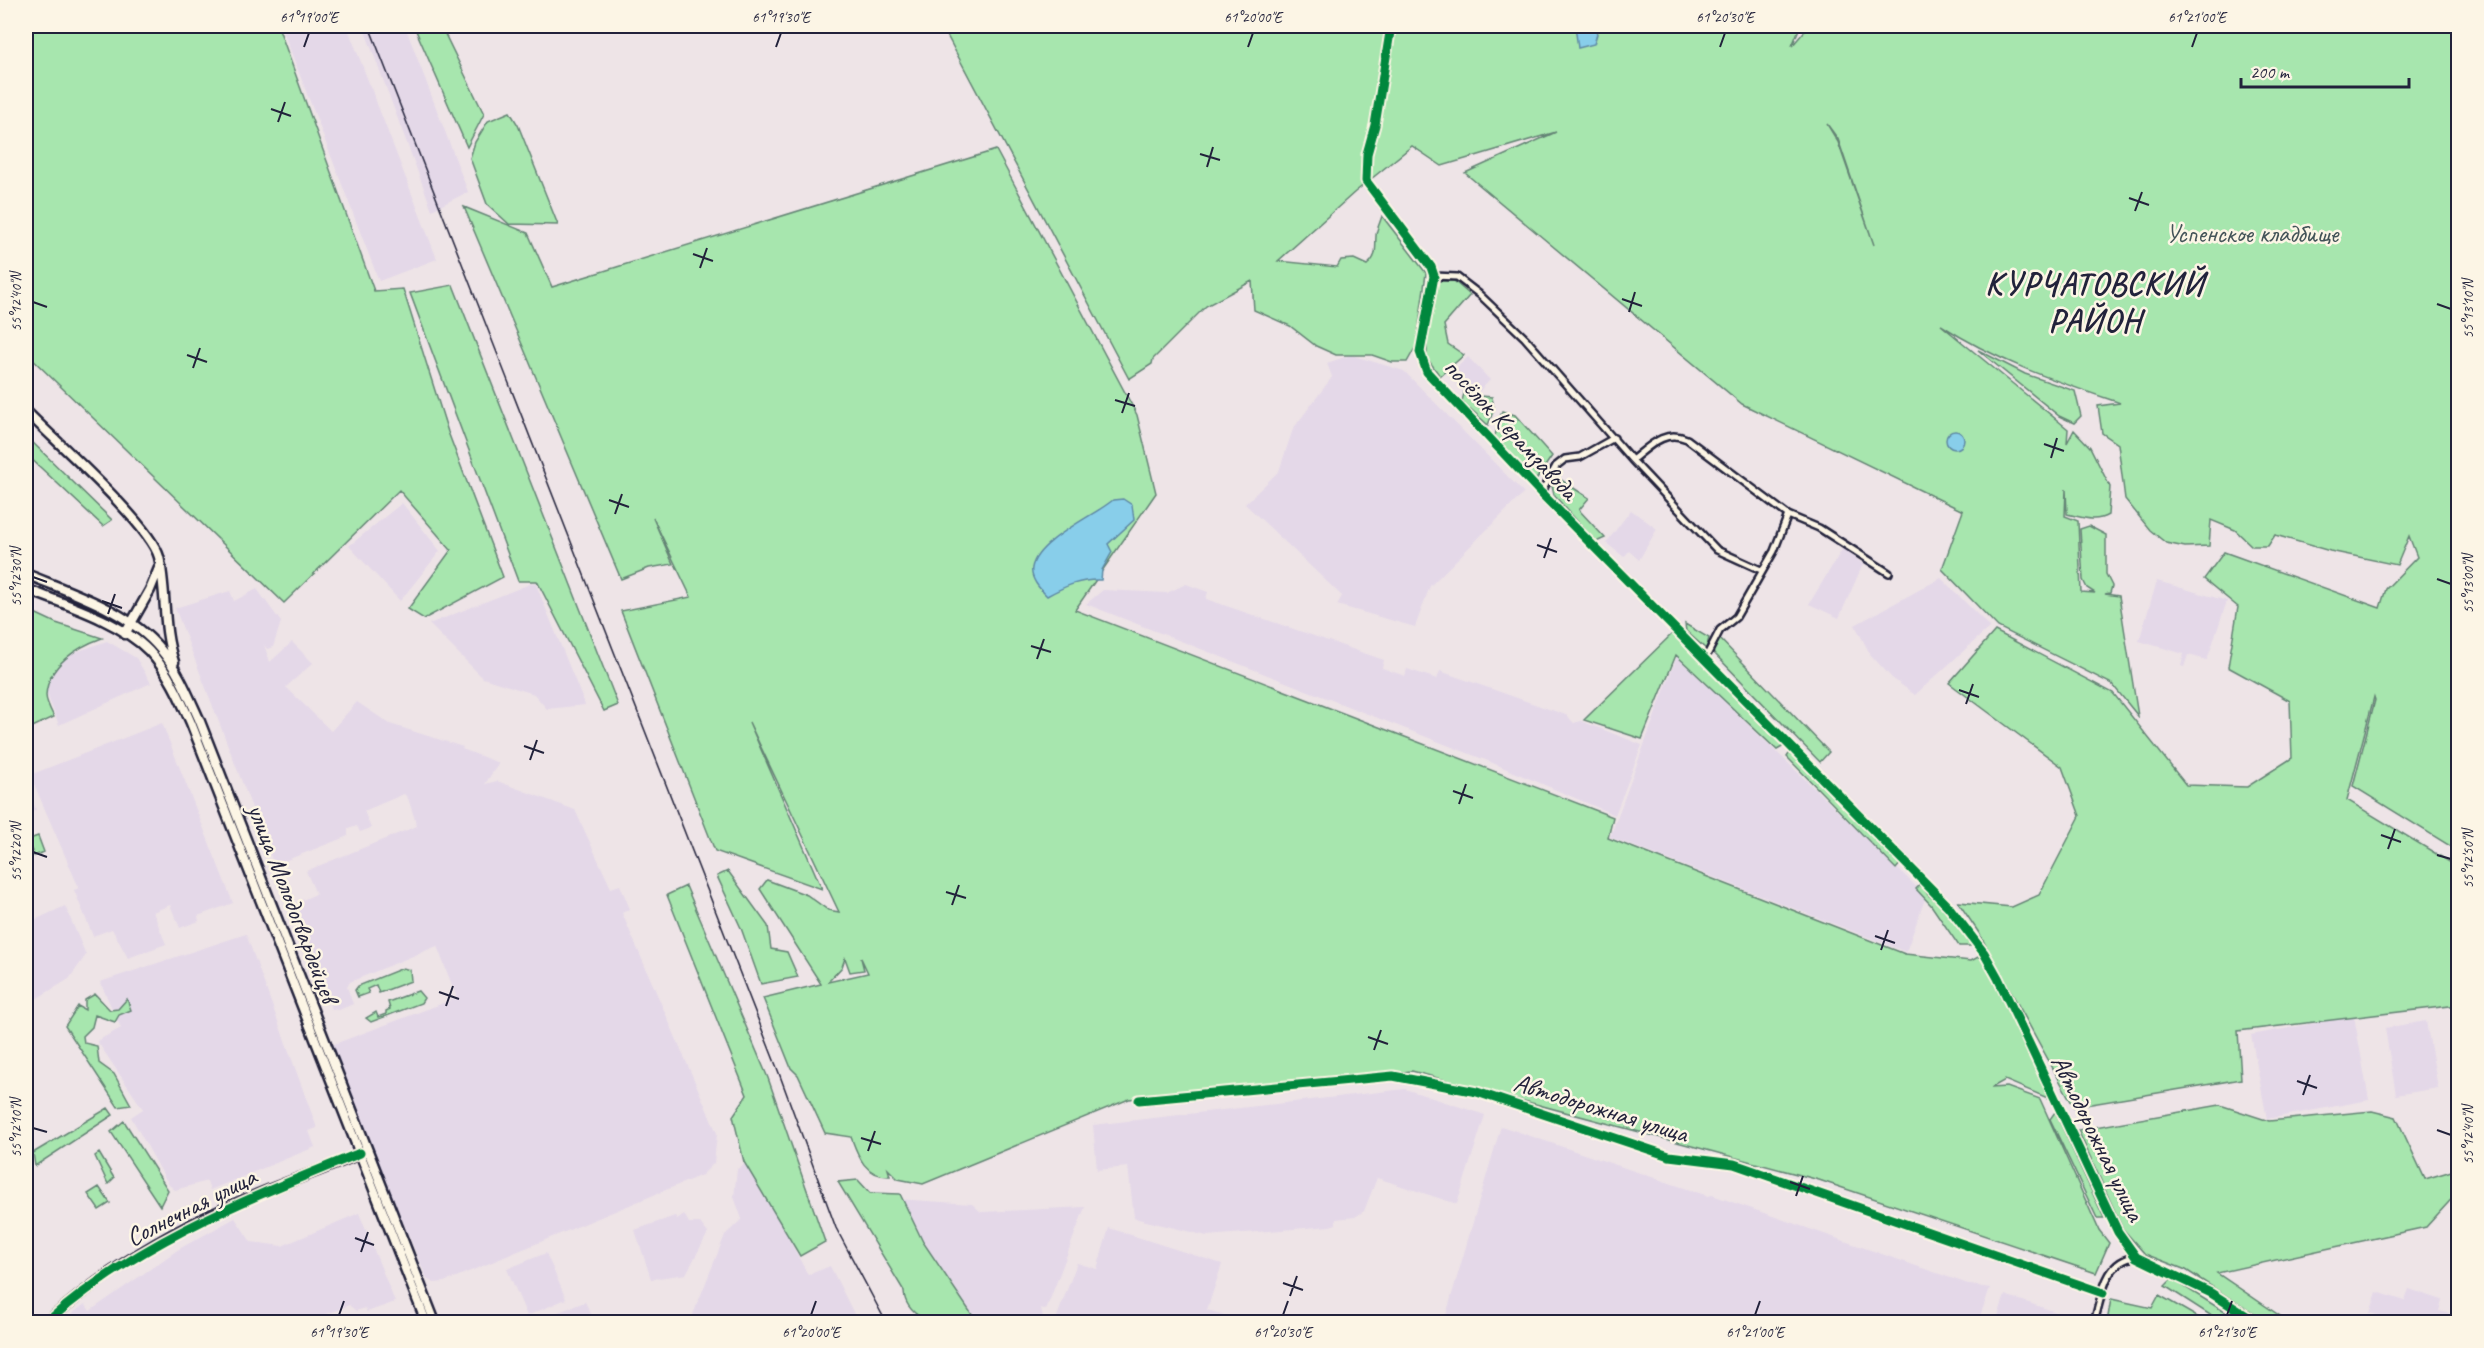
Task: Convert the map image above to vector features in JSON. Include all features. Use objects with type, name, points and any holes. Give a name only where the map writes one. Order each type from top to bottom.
[{"type":"main road","points":[[26,411],[144,530],[156,548],[166,631],[178,675]]},
{"type":"main road","points":[[125,634],[150,590],[159,564]]},
{"type":"main road","name":"улица Молодогвардейцев","points":[[26,574],[96,604],[131,623],[156,644],[178,675],[199,719],[304,1002],[435,1323]]},
{"type":"main road","name":"улица Молодогвардейцев","points":[[26,589],[87,614],[125,634],[150,652],[182,702],[268,909]]},
{"type":"main road","name":"улица Молодогвардейцев","points":[[364,1152],[426,1323]]},
{"type":"main road","name":"Солнечная улица","points":[[47,1323],[74,1299],[162,1240],[230,1206],[364,1152]]},
{"type":"street","points":[[1391,26],[1375,125],[1367,154],[1366,181],[1431,267],[1434,276],[1457,277],[1479,294],[1525,338],[1632,460],[1717,550],[1761,570]]},
{"type":"street","name":"посёлок Керамзавода","points":[[1434,276],[1420,352],[1422,364],[1541,494],[1705,659]]},
{"type":"street","points":[[1632,460],[1665,435],[1677,435],[1688,439],[1788,515],[1819,528],[1889,573]]},
{"type":"street","points":[[1541,494],[1556,466],[1565,459],[1580,457],[1614,438]]},
{"type":"street","points":[[1705,659],[1720,630],[1736,617],[1774,551],[1788,515]]},
{"type":"street","name":"Автодорожная улица","points":[[1705,659],[1928,885],[1984,953],[2118,1232],[2136,1257],[2211,1293],[2256,1323]]},
{"type":"street","name":"Автодорожная улица","points":[[1139,1100],[1393,1076],[1467,1089],[1669,1156],[1734,1164],[2103,1293]]},
{"type":"street","points":[[2094,1323],[2110,1270],[2118,1261],[2136,1257]]},
{"type":"shaded area","points":[[281,26],[347,26],[437,259],[379,281]]},
{"type":"shaded area","points":[[363,26],[405,26],[468,192],[432,210]]},
{"type":"shaded area","points":[[1351,355],[1404,371],[1524,493],[1430,586],[1415,627],[1337,605],[1342,596],[1245,504],[1279,471],[1293,429],[1332,377],[1327,363]]},
{"type":"shaded area","points":[[1468,357],[1490,380],[1470,401],[1449,375]]},
{"type":"shaded area","points":[[402,503],[440,551],[400,601],[349,546]]},
{"type":"shaded area","points":[[1631,510],[1657,529],[1639,560],[1629,551],[1624,557],[1606,543]]},
{"type":"shaded area","points":[[1843,548],[1863,564],[1839,618],[1809,604]]},
{"type":"shaded area","points":[[1941,578],[1990,627],[1915,695],[1892,678],[1870,654],[1855,625]]},
{"type":"shaded area","points":[[2157,581],[2227,601],[2207,660],[2188,655],[2184,667],[2181,666],[2184,654],[2139,641]]},
{"type":"shaded area","points":[[535,582],[585,705],[547,709],[534,694],[483,678],[429,624]]},
{"type":"shaded area","points":[[1186,584],[1208,592],[1206,599],[1384,660],[1382,668],[1405,676],[1407,669],[1437,679],[1440,671],[1566,715],[1574,723],[1581,721],[1642,745],[1615,815],[1488,761],[1086,604],[1103,590],[1167,593]]},
{"type":"shaded area","points":[[257,589],[281,622],[273,647],[267,649],[264,645],[270,662],[292,642],[313,663],[286,687],[331,731],[357,702],[390,724],[463,747],[462,749],[499,763],[485,784],[497,781],[575,810],[611,888],[620,885],[630,909],[622,913],[717,1133],[714,1163],[702,1175],[444,1282],[434,1283],[427,1279],[329,1046],[457,998],[437,946],[350,982],[347,987],[353,1004],[339,1010],[332,1009],[289,906],[316,894],[306,871],[417,826],[408,798],[404,794],[364,811],[371,828],[360,832],[357,826],[348,829],[348,836],[274,865],[175,608],[230,591],[234,601]]},
{"type":"shaded area","points":[[107,641],[136,658],[151,683],[59,725],[36,666]]},
{"type":"shaded area","points":[[1677,656],[1926,896],[1906,952],[1610,837]]},
{"type":"shaded area","points":[[162,723],[233,903],[198,916],[199,921],[180,928],[170,905],[153,912],[166,944],[128,958],[112,929],[93,936],[74,890],[79,888],[30,775]]},
{"type":"shaded area","points":[[26,782],[36,810],[26,815]]},
{"type":"shaded area","points":[[65,906],[86,955],[69,979],[31,1002],[26,1000],[26,924]]},
{"type":"shaded area","points":[[246,934],[317,1128],[309,1131],[315,1147],[210,1190],[207,1181],[175,1190],[169,1185],[131,1117],[143,1109],[97,1041],[121,1028],[100,982]]},
{"type":"shaded area","points":[[2354,1016],[2369,1100],[2267,1119],[2251,1035]]},
{"type":"shaded area","points":[[2426,1021],[2438,1088],[2396,1095],[2385,1028]]},
{"type":"shaded area","points":[[1405,1089],[1485,1115],[1457,1204],[1377,1178],[1364,1211],[1355,1217],[1336,1219],[1336,1224],[1207,1236],[1134,1217],[1128,1167],[1097,1170],[1093,1125]]},
{"type":"shaded area","points":[[1501,1126],[1708,1196],[1712,1195],[1971,1285],[1990,1288],[1978,1322],[1444,1322]]},
{"type":"shaded area","points":[[748,1162],[808,1275],[830,1266],[858,1322],[690,1322],[725,1235],[742,1219],[734,1197],[737,1169]]},
{"type":"shaded area","points":[[897,1199],[972,1204],[981,1212],[1085,1207],[1046,1310],[1041,1308],[1044,1322],[965,1322]]},
{"type":"shaded area","points":[[359,1213],[395,1302],[367,1312],[365,1308],[356,1311],[349,1305],[308,1322],[61,1322],[85,1304],[90,1311],[179,1249],[235,1218],[251,1242],[282,1246]]},
{"type":"shaded area","points":[[684,1214],[689,1223],[700,1223],[708,1233],[686,1274],[651,1279],[635,1230],[675,1216],[677,1219]]},
{"type":"shaded area","points":[[1109,1228],[1222,1264],[1207,1310],[1249,1322],[1055,1322],[1077,1263],[1097,1269]]},
{"type":"shaded area","points":[[546,1253],[566,1299],[527,1316],[507,1269]]},
{"type":"shaded area","points":[[2409,1289],[2442,1300],[2439,1311],[2452,1314],[2449,1322],[2385,1322],[2386,1318],[2370,1313],[2377,1292],[2405,1301]]},
{"type":"shaded area","points":[[2005,1295],[2086,1322],[1996,1322]]},
{"type":"shaded area","points":[[585,1302],[595,1322],[532,1322]]},
{"type":"green space","points":[[26,26],[278,26],[374,291],[403,289],[448,432],[503,577],[424,619],[408,609],[451,550],[399,490],[284,603],[26,353]]},
{"type":"green space","points":[[414,26],[441,26],[484,114],[467,147]]},
{"type":"green space","name":"Успенское кладбище","points":[[942,26],[1805,26],[1799,29],[1792,46],[1809,26],[2458,26],[2458,851],[2353,786],[2374,697],[2347,800],[2458,867],[2458,1005],[2238,1031],[2241,1079],[2074,1107],[1979,933],[1958,902],[2012,907],[2039,895],[2080,816],[2062,767],[1949,683],[1995,631],[2113,693],[2186,785],[2247,787],[2292,758],[2290,701],[2228,667],[2238,607],[2204,579],[2224,552],[2380,608],[2386,589],[2417,557],[2409,536],[2397,565],[2330,551],[2275,535],[2268,546],[2252,546],[2235,530],[2211,520],[2209,546],[2185,547],[2166,543],[2150,530],[2125,499],[2118,444],[2102,433],[2098,406],[2120,403],[2006,360],[1941,325],[2068,429],[2067,443],[2074,430],[2090,447],[2110,487],[2108,515],[2093,519],[2067,514],[2066,489],[2065,516],[2078,521],[2081,592],[2095,593],[2087,588],[2083,580],[2080,529],[2089,526],[2106,535],[2106,574],[2112,586],[2110,593],[2105,594],[2119,596],[2138,716],[2112,684],[1998,627],[1942,569],[1963,511],[1742,404],[1465,173],[1556,132],[1442,166],[1412,146],[1355,192],[1278,261],[1337,267],[1341,260],[1354,259],[1367,265],[1371,262],[1376,249],[1376,234],[1382,216],[1426,273],[1416,346],[1407,362],[1392,362],[1372,355],[1336,355],[1316,346],[1290,326],[1254,310],[1252,281],[1206,306],[1153,359],[1152,364],[1129,379]],"holes":[[[1827,124],[1838,139],[1874,245],[1838,142]]]},
{"type":"green space","points":[[510,112],[518,125],[558,225],[509,224],[487,204],[470,158],[475,142],[488,121]]},
{"type":"green space","points":[[996,150],[1137,415],[1156,493],[1075,610],[1613,817],[1608,838],[1905,954],[1971,961],[1980,956],[1993,977],[2050,1099],[2005,1080],[1991,1088],[2007,1087],[2040,1099],[2099,1230],[2109,1243],[2096,1273],[1819,1180],[1412,1071],[1129,1099],[923,1184],[898,1179],[888,1169],[890,1176],[874,1173],[860,1158],[851,1137],[825,1133],[798,1075],[791,1068],[763,998],[821,984],[760,889],[767,880],[807,895],[828,910],[839,912],[749,722],[822,889],[715,851],[621,611],[691,597],[653,518],[673,564],[649,568],[621,579],[464,207],[528,233],[552,287]],"holes":[[[845,958],[850,972],[864,970],[861,958],[868,973],[828,982],[842,967]]]},
{"type":"green space","points":[[1437,281],[1454,281],[1470,295],[1444,325],[1448,344],[1464,355],[1440,376],[1427,358],[1427,333]]},
{"type":"green space","points":[[453,285],[618,705],[604,711],[537,581],[518,581],[410,293]]},
{"type":"green space","points":[[1978,350],[2025,374],[2075,391],[2081,416],[2074,423],[2059,416]]},
{"type":"green space","points":[[1466,386],[1480,396],[1492,397],[1494,409],[1488,425],[1462,401]]},
{"type":"green space","points":[[1502,411],[1515,415],[1552,456],[1535,481],[1494,439]]},
{"type":"green space","points":[[26,436],[112,520],[103,526],[26,454]]},
{"type":"green space","points":[[1555,476],[1589,498],[1579,510],[1605,538],[1596,542],[1554,495],[1551,482]]},
{"type":"green space","points":[[26,609],[56,623],[102,638],[83,646],[58,666],[48,684],[46,695],[54,717],[26,730]]},
{"type":"green space","points":[[1685,624],[1709,638],[1706,649],[1686,631]]},
{"type":"green space","points":[[1674,632],[1784,746],[1777,750],[1676,655],[1642,739],[1584,720]]},
{"type":"green space","points":[[1719,638],[1829,752],[1820,762],[1713,652]]},
{"type":"green space","points":[[1791,751],[1901,863],[1896,869],[1787,757]]},
{"type":"green space","points":[[38,836],[44,852],[34,856],[27,840]]},
{"type":"green space","points":[[728,871],[768,926],[771,949],[787,952],[798,977],[761,984],[741,928],[717,876]]},
{"type":"green space","points":[[1921,884],[1928,895],[1945,908],[1972,946],[1959,946],[1931,905],[1916,889]]},
{"type":"green space","points":[[686,886],[768,1078],[825,1242],[800,1256],[744,1162],[733,1116],[747,1095],[667,895]]},
{"type":"green space","points":[[403,968],[410,970],[411,981],[379,993],[376,985],[367,989],[369,993],[358,997],[355,990],[358,986]]},
{"type":"green space","points":[[418,991],[424,998],[421,1003],[371,1022],[366,1018],[376,1012],[378,1017],[386,1014],[386,1011],[390,1009],[388,1002]]},
{"type":"green space","points":[[95,994],[110,1010],[118,1009],[127,999],[131,1010],[119,1015],[115,1022],[95,1015],[92,1027],[83,1036],[84,1043],[97,1046],[99,1063],[114,1074],[131,1105],[118,1107],[65,1026],[78,1006],[85,1010],[85,1000]]},
{"type":"green space","points":[[2220,1105],[2269,1121],[2372,1111],[2396,1117],[2425,1179],[2458,1169],[2458,1192],[2426,1227],[2217,1273],[2289,1322],[2267,1322],[2186,1270],[2145,1254],[2123,1229],[2078,1130]]},
{"type":"green space","points":[[108,1108],[113,1115],[35,1166],[33,1153]]},
{"type":"green space","points":[[2055,1112],[2104,1218],[2097,1218],[2050,1119]]},
{"type":"green space","points":[[124,1121],[168,1190],[160,1206],[111,1132]]},
{"type":"green space","points":[[99,1153],[114,1178],[108,1184],[95,1156]]},
{"type":"green space","points":[[858,1180],[870,1193],[900,1194],[923,1242],[977,1322],[954,1322],[951,1318],[936,1322],[914,1312],[905,1299],[904,1291],[838,1182]]},
{"type":"green space","points":[[99,1187],[110,1203],[99,1210],[88,1194]]},
{"type":"green space","points":[[2172,1279],[2241,1322],[2221,1322],[2165,1286]]},
{"type":"green space","points":[[2159,1295],[2206,1322],[2107,1322],[2111,1299],[2152,1308]]},
{"type":"water","points":[[1575,26],[1595,26],[1597,34],[1594,44],[1578,48]]},
{"type":"water","points":[[1955,431],[1961,434],[1964,440],[1961,446],[1955,449],[1949,446],[1946,440],[1949,434]]},
{"type":"water","points":[[1123,499],[1132,505],[1134,520],[1108,544],[1112,552],[1102,570],[1101,580],[1073,584],[1047,596],[1033,576],[1032,568],[1036,558],[1044,548],[1067,530],[1113,500]]},
{"type":"railway","points":[[369,26],[779,1073],[836,1228],[886,1322]]},
{"type":"cycle path","points":[[1391,26],[1375,125],[1367,154],[1366,181],[1431,267],[1434,276],[1420,352],[1427,372],[1541,493],[1948,906],[1984,953],[1998,978],[2118,1232],[2136,1257],[2211,1293],[2256,1322]]},
{"type":"cycle path","points":[[1139,1100],[1393,1076],[1477,1092],[1669,1156],[1734,1164],[2103,1293]]},
{"type":"cycle path","points":[[47,1322],[82,1293],[156,1245],[236,1205],[360,1153]]},
{"type":"district","name":"КУРЧАТОВСКИЙ РАЙОН","points":[[2095,302]]}]
